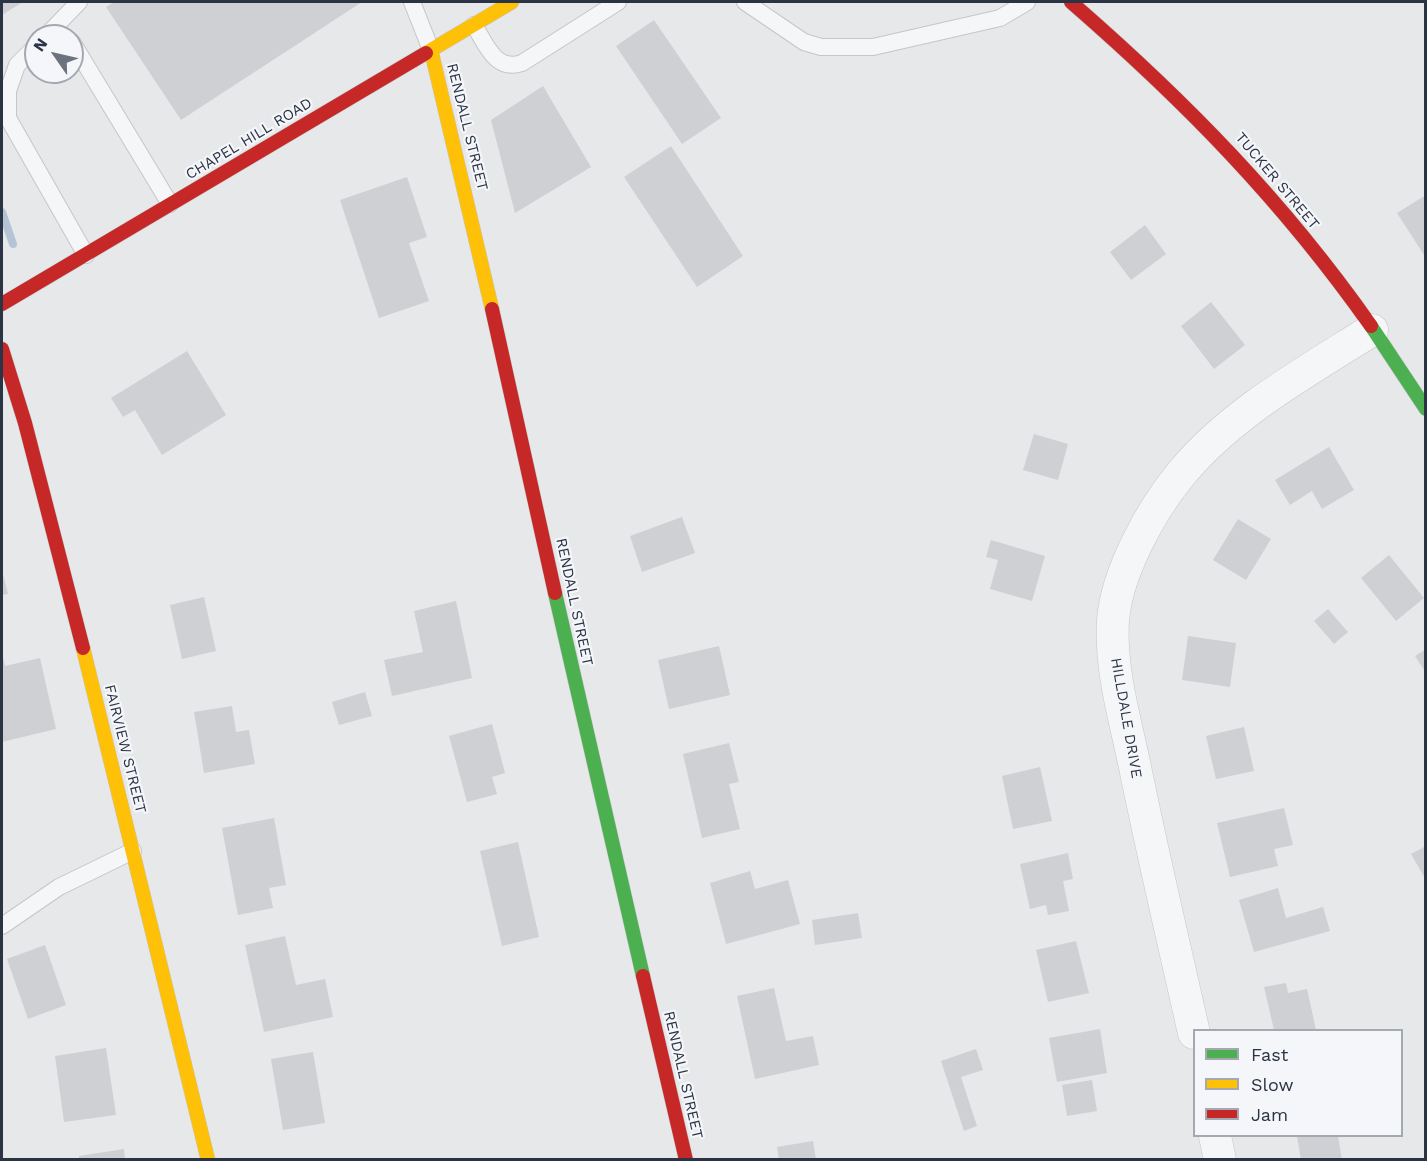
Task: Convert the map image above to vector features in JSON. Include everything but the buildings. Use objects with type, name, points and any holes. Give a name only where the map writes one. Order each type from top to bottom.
[{"type":"street","name":"CHAPEL HILL ROAD","points":[[2,304],[512,2]]},
{"type":"street","name":"TUCKER STREET","points":[[1071,2],[1218,137],[1275,200],[1372,330],[1425,409]]},
{"type":"street","name":"RENDALL STREET","points":[[431,50],[464,182],[596,778],[686,1160]]},
{"type":"street","name":"HILLDALE DRIVE","points":[[1193,1029],[1114,668],[1113,619],[1126,571],[1146,523],[1181,473],[1219,435],[1279,390],[1372,330]]},
{"type":"street","name":"FAIRVIEW STREET","points":[[2,349],[28,434],[208,1160]]},
{"type":"street","points":[[1215,1137],[1220,1160]]},
{"type":"lane","points":[[67,24],[79,2]]},
{"type":"lane","points":[[412,2],[431,50]]},
{"type":"lane","points":[[474,25],[495,57],[503,65],[512,67],[522,63],[618,2]]},
{"type":"lane","points":[[745,2],[804,42],[821,46],[863,47],[873,47],[1000,18],[1027,2]]},
{"type":"lane","points":[[24,58],[17,65],[8,91],[8,118],[86,255]]},
{"type":"lane","points":[[84,62],[171,204]]},
{"type":"lane","points":[[2,926],[59,887],[133,851]]},
{"type":"waterway","points":[[2,212],[13,244]]},
{"type":"traffic: fast","points":[[1371,326],[1426,409]]},
{"type":"traffic: fast","points":[[555,593],[643,976]]},
{"type":"traffic: slow","points":[[426,53],[512,2]]},
{"type":"traffic: slow","points":[[431,50],[492,309]]},
{"type":"traffic: slow","points":[[83,648],[208,1160]]},
{"type":"traffic: jam","points":[[1071,2],[1154,77],[1231,155],[1303,237],[1371,326]]},
{"type":"traffic: jam","points":[[2,304],[426,53]]},
{"type":"traffic: jam","points":[[492,309],[555,593]]},
{"type":"traffic: jam","points":[[2,349],[25,423],[83,648]]},
{"type":"traffic: jam","points":[[643,976],[686,1160]]}]
